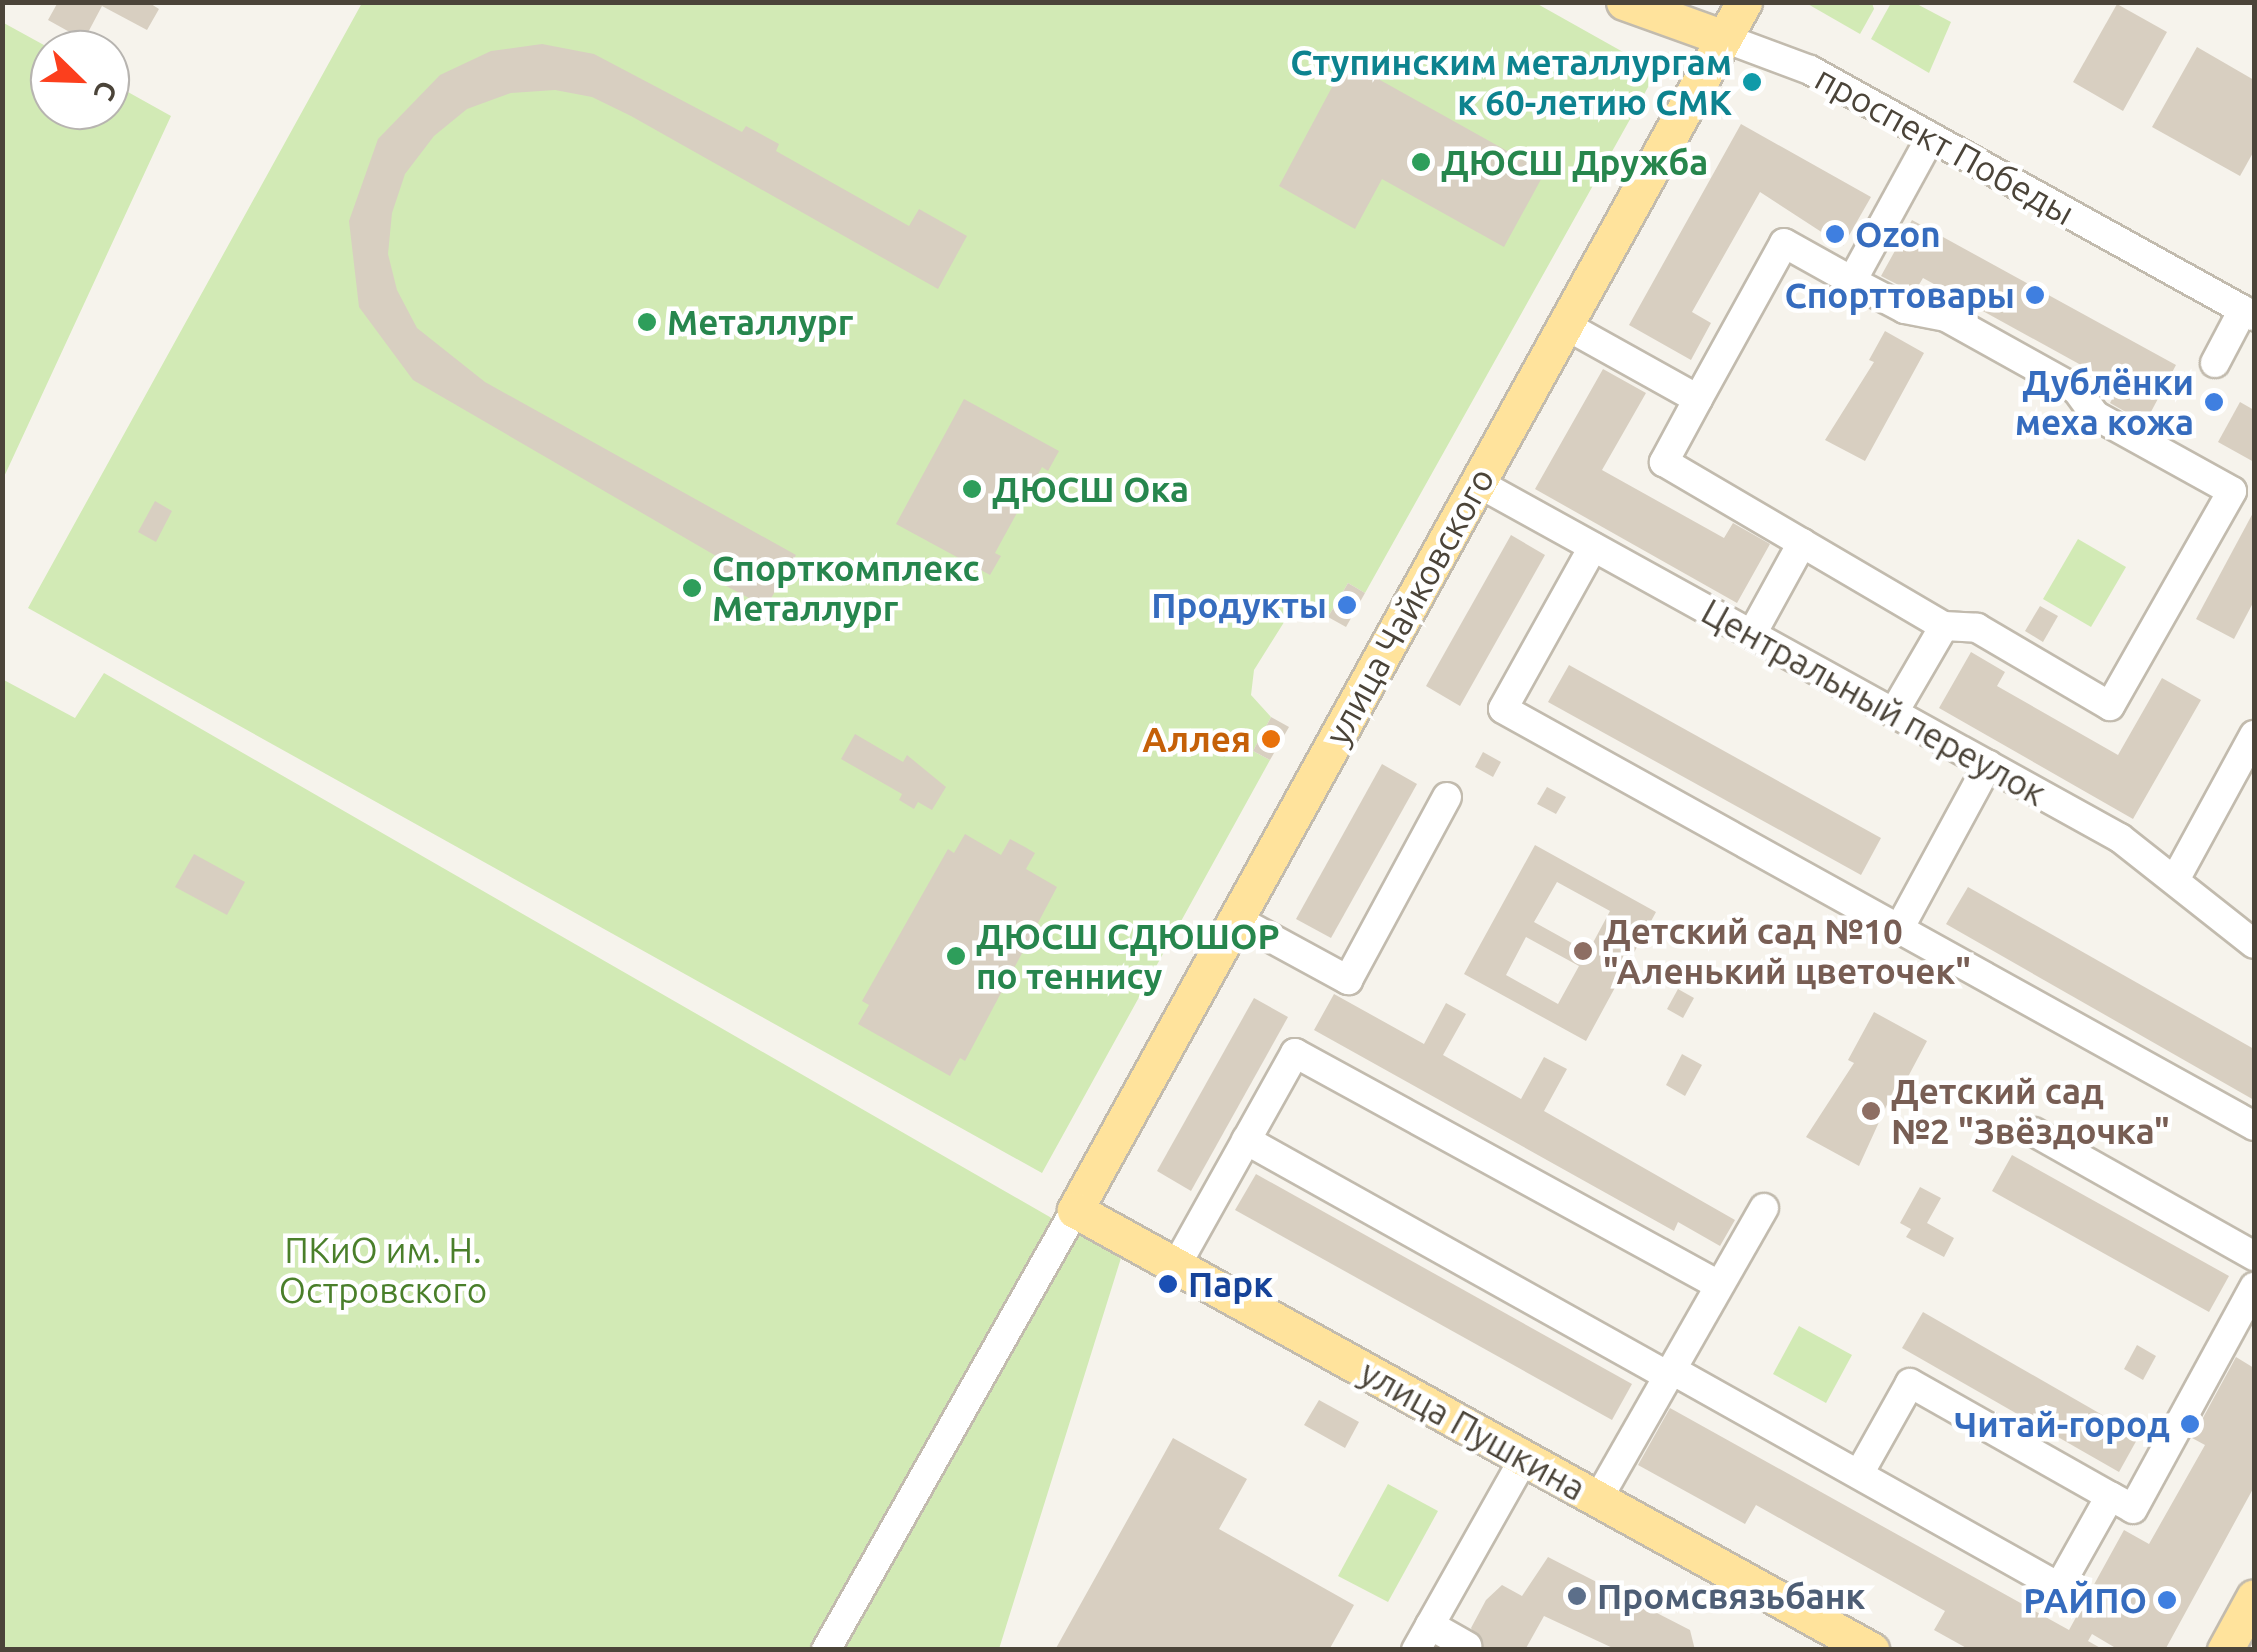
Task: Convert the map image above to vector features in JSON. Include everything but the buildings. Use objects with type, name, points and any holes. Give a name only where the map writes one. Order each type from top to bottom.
[{"type":"main road","name":"проспект Победы","points":[[1624,2],[1724,38]]},
{"type":"main road","name":"улица Чайковского","points":[[1074,1210],[1744,2]]},
{"type":"main road","name":"улица Пушкина","points":[[1074,1210],[1871,1650]]},
{"type":"main road","points":[[2225,1650],[2254,1597]]},
{"type":"street","name":"проспект Победы","points":[[1724,38],[1796,64],[2249,313]]},
{"type":"street","points":[[1852,280],[1940,141]]},
{"type":"street","points":[[1784,243],[1904,309],[1946,318],[2077,390],[2095,415],[2232,491],[2110,706],[1977,628],[1944,626],[1664,462],[1698,398],[1784,243]]},
{"type":"street","points":[[2215,363],[2249,313]]},
{"type":"street","points":[[1565,325],[1698,398]]},
{"type":"street","name":"Центральный переулок","points":[[1478,483],[2128,842],[2254,944]]},
{"type":"street","points":[[1752,634],[1802,544]]},
{"type":"street","points":[[1593,546],[1503,710],[2254,1126]]},
{"type":"street","points":[[1894,712],[1944,626]]},
{"type":"street","points":[[2176,878],[2254,734]]},
{"type":"street","points":[[1899,929],[1988,764]]},
{"type":"street","points":[[1236,919],[1348,980],[1448,797]]},
{"type":"street","points":[[1176,1266],[1295,1053],[1719,1285]]},
{"type":"street","points":[[2034,1132],[2254,1256]]},
{"type":"street","points":[[1246,1140],[2059,1587],[2110,1496]]},
{"type":"street","points":[[1598,1499],[1764,1208]]},
{"type":"street","points":[[826,1650],[1074,1210]]},
{"type":"street","points":[[1859,1474],[1910,1383],[2134,1509],[2254,1287]]},
{"type":"street","points":[[1467,1646],[1423,1637],[1524,1458]]},
{"type":"green space","name":"Спорткомплекс Металлург","points":[[1534,2],[1648,66],[1652,80],[1365,593],[1348,583],[1328,617],[1308,610],[1286,619],[1254,670],[1251,695],[1271,717],[1253,751],[1270,760],[1042,1173],[28,608],[362,3]]},
{"type":"green space","points":[[1806,3],[1872,3],[1874,9],[1860,34]]},
{"type":"green space","points":[[1891,3],[1915,3],[1951,22],[1929,73],[1871,39]]},
{"type":"green space","points":[[2,22],[30,37],[30,130],[130,130],[130,93],[171,116],[3,479]]},
{"type":"green space","points":[[2078,539],[2126,567],[2091,627],[2043,599]]},
{"type":"green space","name":"ПКиО им. Н. Островского","points":[[104,673],[1121,1258],[999,1649],[3,1649],[2,679],[75,718]]},
{"type":"green space","points":[[1799,1326],[1852,1355],[1826,1403],[1773,1374]]},
{"type":"green space","points":[[1388,1484],[1438,1511],[1388,1602],[1338,1576]]},
{"type":"place","name":"Ступинским металлургам к 60-летию СМК","points":[[1752,82]]},
{"type":"place","name":"ДЮСШ Дружба","points":[[1421,162]]},
{"type":"place","name":"Ozon","points":[[1835,234]]},
{"type":"place","name":"Спорттовары","points":[[2035,295]]},
{"type":"place","name":"Металлург","points":[[647,322]]},
{"type":"place","name":"Дублёнки меха кожа","points":[[2214,402]]},
{"type":"place","name":"ДЮСШ Ока","points":[[972,489]]},
{"type":"place","name":"Спорткомплекс Металлург","points":[[692,588]]},
{"type":"place","name":"Продукты","points":[[1347,605]]},
{"type":"place","name":"Аллея","points":[[1271,739]]},
{"type":"place","name":"Детский сад №10 \"Аленький цветочек\"","points":[[1583,951]]},
{"type":"place","name":"ДЮСШ СДЮШОР по теннису","points":[[956,956]]},
{"type":"place","name":"Детский сад №2 \"Звёздочка\"","points":[[1871,1111]]},
{"type":"place","name":"Парк","points":[[1168,1284]]},
{"type":"place","name":"Читай-город","points":[[2190,1424]]},
{"type":"place","name":"Промсвязьбанк","points":[[1577,1596]]},
{"type":"place","name":"РАЙПО","points":[[2167,1600]]}]
